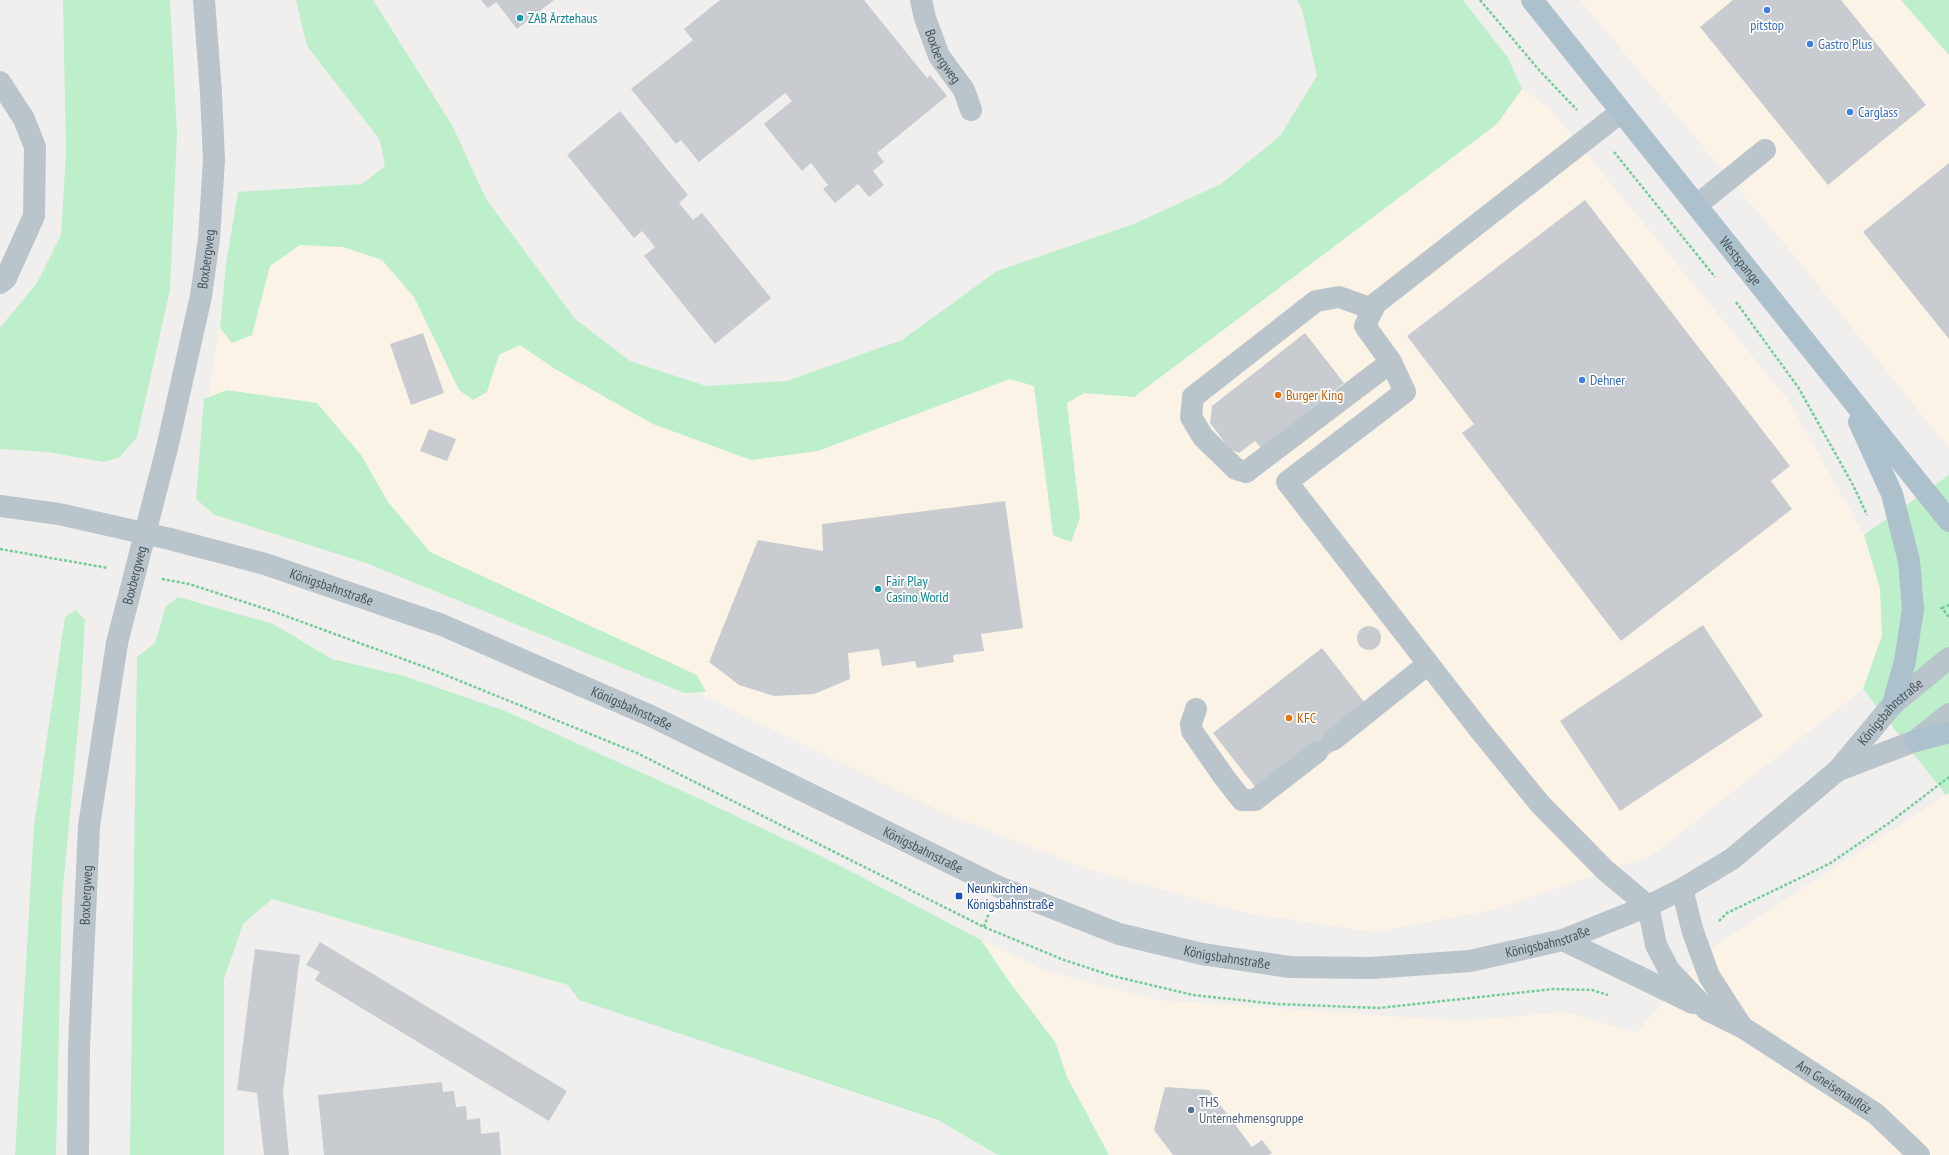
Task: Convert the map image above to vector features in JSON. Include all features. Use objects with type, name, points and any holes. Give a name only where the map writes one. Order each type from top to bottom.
[{"type":"main road","name":"Westspange","points":[[1532,0],[1949,521]]},
{"type":"main road","points":[[1848,395],[1892,494],[1909,560],[1913,609],[1905,661],[1893,704]]},
{"type":"main road","points":[[1928,494],[1949,503]]},
{"type":"main road","points":[[1915,741],[1949,732]]},
{"type":"street","name":"Boxbergweg","points":[[78,1155],[79,1047],[89,826],[118,643],[167,448],[201,296],[209,239],[214,160],[204,0]]},
{"type":"street","name":"Boxbergweg","points":[[921,0],[925,18],[939,56],[964,90],[971,110]]},
{"type":"street","points":[[0,82],[24,119],[35,147],[34,216],[6,278],[0,283]]},
{"type":"street","points":[[1621,112],[1375,304],[1365,326],[1391,362],[1405,392],[1287,482],[1428,664],[1540,804],[1605,870],[1648,906]]},
{"type":"street","points":[[1697,205],[1765,150]]},
{"type":"street","points":[[1373,309],[1340,298],[1316,301],[1193,397],[1191,416],[1203,437],[1236,468],[1246,472],[1391,362]]},
{"type":"street","name":"Königsbahnstraße","points":[[0,506],[59,514],[170,539],[258,562],[442,625],[651,716],[999,887],[1119,934],[1202,954],[1290,967],[1371,968],[1470,961],[1563,940],[1648,906],[1682,889],[1732,859],[1838,770],[1893,704],[1949,658]]},
{"type":"street","points":[[1196,709],[1190,724],[1192,731],[1242,800],[1255,800],[1428,664]]},
{"type":"street","name":"Königsbahnstraße","points":[[1838,770],[1915,741],[1949,714]]},
{"type":"street","name":"Am Gneisenauflöz","points":[[1682,889],[1693,932],[1710,976],[1742,1027]]},
{"type":"street","name":"Am Gneisenauflöz","points":[[1648,906],[1656,944],[1669,970],[1707,1010]]},
{"type":"street","name":"Am Gneisenauflöz","points":[[1563,940],[1742,1027],[1876,1114],[1919,1155]]},
{"type":"path","points":[[1480,0],[1539,70],[1597,131],[1720,282]]},
{"type":"path","points":[[1735,301],[1798,387],[1853,485],[1870,521]]},
{"type":"path","points":[[1913,609],[1942,608],[1949,605]]},
{"type":"path","points":[[1942,608],[1949,617]]},
{"type":"path","points":[[1714,926],[1726,913],[1829,864],[1889,822],[1949,777]]},
{"type":"shaded area","points":[[1580,0],[1901,0],[1949,55],[1949,449],[1793,254]]},
{"type":"shaded area","points":[[1522,89],[1550,109],[1788,400],[1864,535],[1880,588],[1882,636],[1863,689],[1651,856],[1492,910],[1374,932],[1247,913],[1088,869],[944,813],[374,534],[199,471],[232,230],[334,226],[482,293],[818,451],[1010,379],[1034,386],[1134,397],[1497,124]]},
{"type":"shaded area","points":[[1949,793],[1949,1155],[1109,1155],[1067,1077],[1055,1042],[1008,980],[981,940],[1045,971],[1158,1000],[1462,1021],[1566,1012],[1636,1033],[1710,949]]},
{"type":"green space","points":[[63,0],[170,0],[177,133],[170,290],[137,437],[120,457],[104,462],[47,452],[0,449],[0,328],[37,283],[61,235],[66,152]]},
{"type":"green space","points":[[296,0],[373,0],[452,125],[486,199],[575,319],[630,361],[706,386],[787,381],[902,340],[997,271],[1134,224],[1221,184],[1280,136],[1317,76],[1302,9],[1297,0],[1463,0],[1508,58],[1522,89],[1497,124],[1134,397],[1084,393],[1067,403],[1080,518],[1071,542],[1053,535],[1034,386],[1010,379],[818,451],[751,460],[653,424],[555,369],[520,345],[499,355],[487,392],[473,400],[459,390],[414,297],[382,260],[343,247],[300,245],[270,266],[252,335],[232,343],[220,328],[226,264],[238,192],[362,184],[385,166],[380,140],[307,46]]},
{"type":"green space","points":[[1901,0],[1949,0],[1949,55]]},
{"type":"green space","points":[[227,390],[317,403],[361,455],[388,502],[430,552],[697,675],[706,692],[684,693],[366,563],[215,515],[196,499],[204,399]]},
{"type":"green space","points":[[1949,475],[1949,793],[1946,795],[1863,689],[1882,636],[1880,588],[1864,535]]},
{"type":"green space","points":[[178,597],[273,624],[332,659],[404,676],[505,711],[702,800],[827,859],[981,940],[1008,980],[1055,1042],[1067,1077],[1109,1155],[998,1155],[938,1120],[579,1000],[568,985],[272,899],[243,924],[224,979],[224,1155],[130,1155],[137,657],[155,643],[166,606]]},
{"type":"green space","points":[[76,610],[85,620],[80,707],[62,898],[56,1155],[15,1155],[34,825],[65,617]]},
{"type":"building","name":"ZAB Ärztehaus","points":[[481,0],[554,0],[517,29],[496,2],[488,8]]},
{"type":"building","points":[[720,0],[864,0],[927,78],[930,75],[947,96],[877,153],[884,162],[873,171],[884,185],[869,197],[858,184],[835,203],[823,189],[828,185],[811,163],[802,171],[764,124],[792,101],[785,93],[699,162],[681,140],[676,144],[631,89],[693,40],[684,29]]},
{"type":"building","points":[[1733,0],[1841,0],[1926,105],[1828,185],[1700,27]]},
{"type":"building","points":[[620,111],[688,195],[679,203],[693,220],[702,213],[771,298],[715,344],[644,256],[655,247],[642,231],[634,238],[567,155]]},
{"type":"building","points":[[1949,163],[1949,339],[1863,232]]},
{"type":"building","name":"Dehner","points":[[1585,200],[1790,466],[1771,481],[1792,509],[1621,641],[1462,433],[1474,424],[1407,336]]},
{"type":"building","points":[[423,333],[444,393],[411,405],[390,344]]},
{"type":"building","name":"Burger King","points":[[1305,333],[1344,383],[1261,448],[1255,441],[1239,453],[1230,449],[1210,423],[1212,406]]},
{"type":"building","points":[[429,429],[456,439],[447,461],[420,451]]},
{"type":"building","name":"Fair Play Casino World","points":[[1005,501],[1023,628],[981,634],[984,651],[953,655],[954,662],[917,668],[915,661],[882,666],[879,649],[848,653],[850,679],[814,694],[774,696],[739,685],[709,662],[758,540],[823,551],[822,524]]},
{"type":"building","points":[[1703,625],[1763,716],[1620,811],[1560,721]]},
{"type":"building","points":[[1369,626],[1374,627],[1380,633],[1380,643],[1374,649],[1369,650],[1364,649],[1358,643],[1357,638],[1358,633],[1364,627]]},
{"type":"building","name":"KFC","points":[[1322,648],[1365,703],[1339,747],[1323,759],[1256,788],[1213,733]]},
{"type":"building","points":[[320,942],[567,1091],[549,1121],[315,980],[320,972],[306,965]]},
{"type":"building","points":[[255,949],[300,955],[283,1093],[289,1155],[264,1155],[257,1093],[237,1090]]},
{"type":"building","points":[[442,1082],[443,1092],[454,1091],[456,1107],[466,1106],[467,1120],[480,1118],[481,1134],[499,1132],[501,1155],[324,1155],[318,1095]]},
{"type":"building","name":"THS Unternehmensgruppe","points":[[1165,1087],[1209,1090],[1252,1147],[1262,1140],[1272,1153],[1269,1155],[1173,1155],[1154,1130]]},
{"type":"place","name":"pitstop","points":[[1767,10]]},
{"type":"place","name":"ZAB Ärztehaus","points":[[520,18]]},
{"type":"place","name":"Gastro Plus","points":[[1810,44]]},
{"type":"place","name":"Carglass","points":[[1850,112]]},
{"type":"place","name":"Dehner","points":[[1582,380]]},
{"type":"place","name":"Burger King","points":[[1278,395]]},
{"type":"place","name":"Fair Play Casino World","points":[[878,589]]},
{"type":"place","name":"KFC","points":[[1289,718]]},
{"type":"place","name":"Neunkirchen Königsbahnstraße","points":[[959,896]]},
{"type":"place","name":"THS Unternehmensgruppe","points":[[1191,1110]]}]
